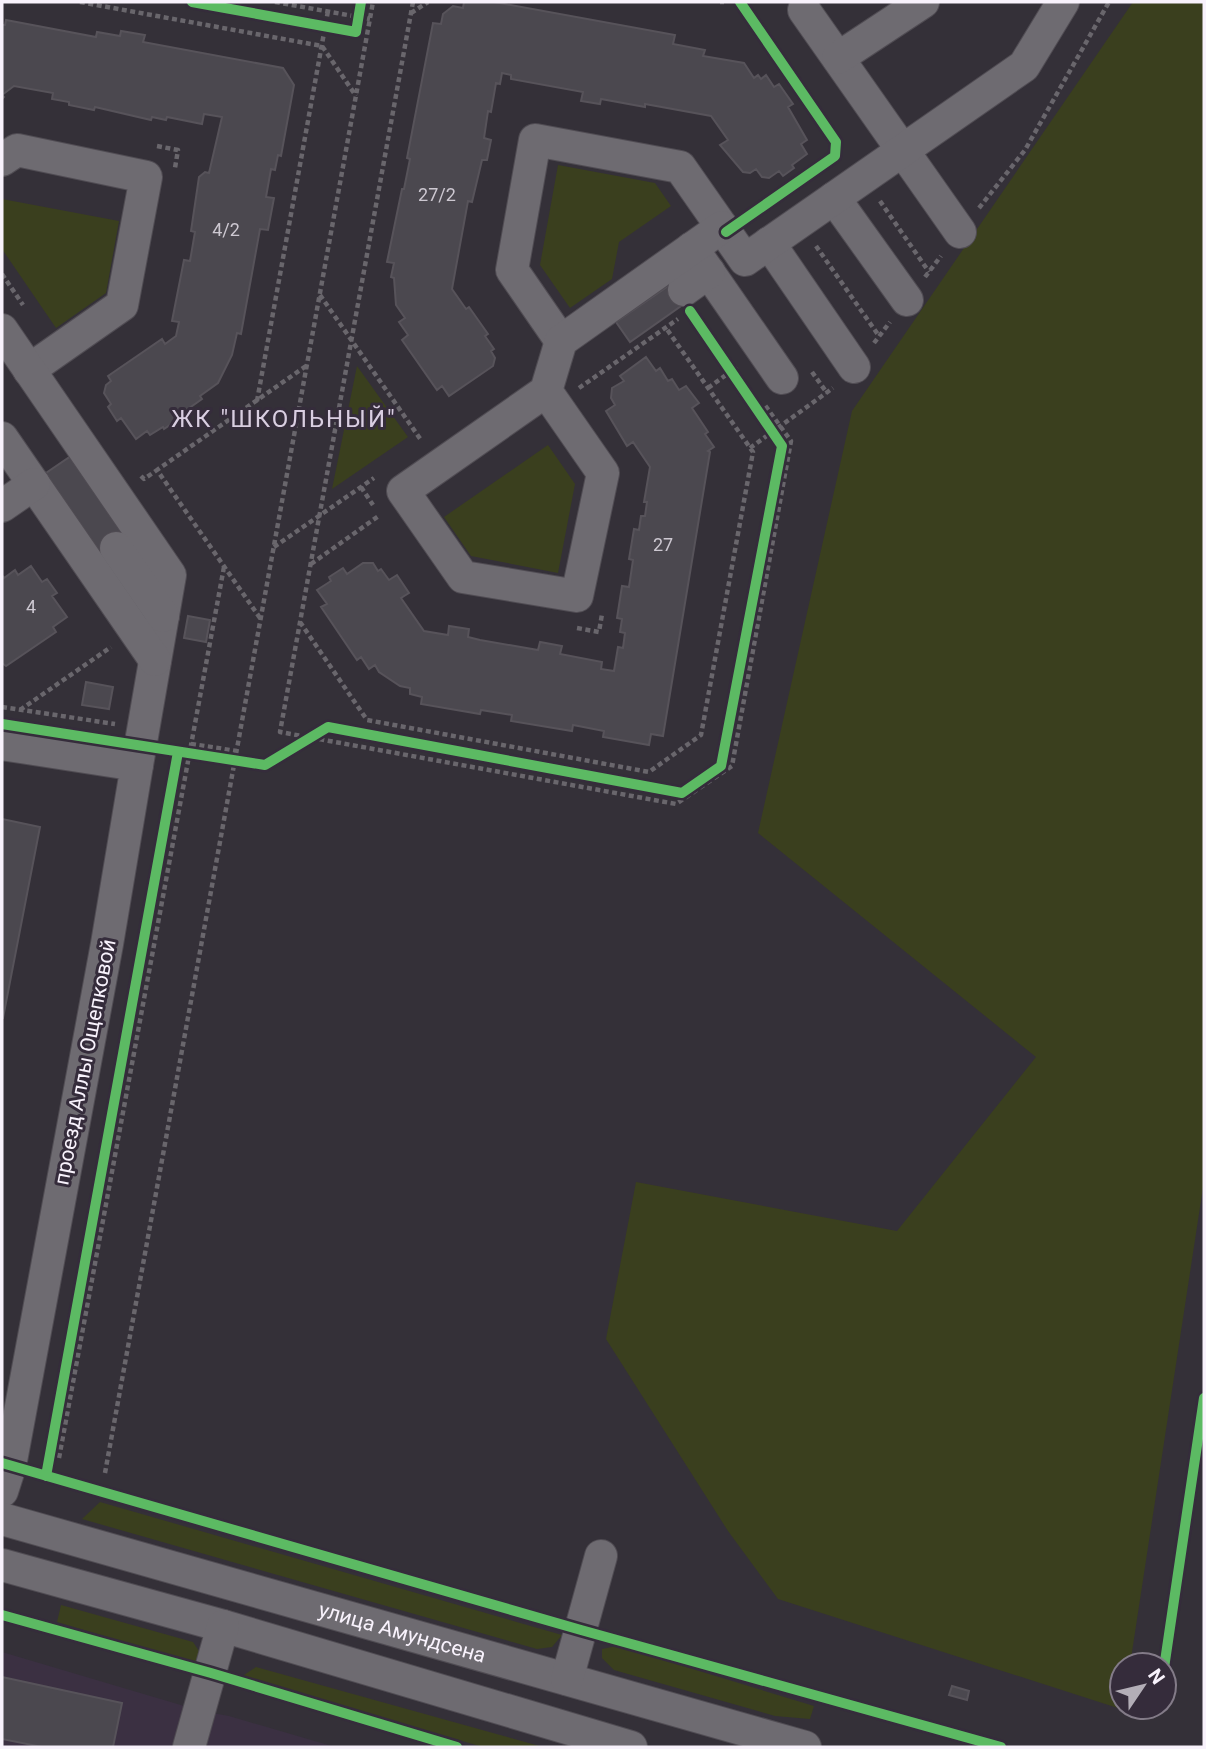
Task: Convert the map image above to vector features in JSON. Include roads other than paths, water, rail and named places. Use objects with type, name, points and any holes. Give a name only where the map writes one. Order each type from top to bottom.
[{"type":"street","points":[[838,58],[923,2]]},
{"type":"street","points":[[561,341],[512,270],[536,140],[680,167],[745,260],[1024,66],[1063,2]]},
{"type":"street","points":[[804,10],[960,232]]},
{"type":"street","points":[[2,160],[17,150],[146,177],[122,305],[29,370]]},
{"type":"street","points":[[834,198],[907,300]]},
{"type":"street","points":[[546,391],[603,473],[577,596],[463,577],[403,491],[546,391],[561,341],[695,270],[722,227]]},
{"type":"street","points":[[769,243],[854,367]]},
{"type":"street","points":[[695,270],[782,378]]},
{"type":"street","name":"проезд Аллы Ощепковой","points":[[2,330],[170,575],[107,944],[15,1366],[10,1466],[2,1491]]},
{"type":"street","points":[[2,438],[155,660]]},
{"type":"street","points":[[2,506],[34,484]]},
{"type":"street","points":[[116,548],[163,617]]},
{"type":"street","points":[[2,744],[137,765]]},
{"type":"street","name":"улица Амундсена","points":[[2,1519],[805,1747]]},
{"type":"street","points":[[567,1679],[601,1556]]},
{"type":"street","points":[[2,1566],[223,1626],[631,1747]]},
{"type":"street","points":[[189,1747],[223,1626]]},
{"type":"district","name":"ЖК \"ШКОЛЬНЫЙ\"","points":[[284,419]]}]
